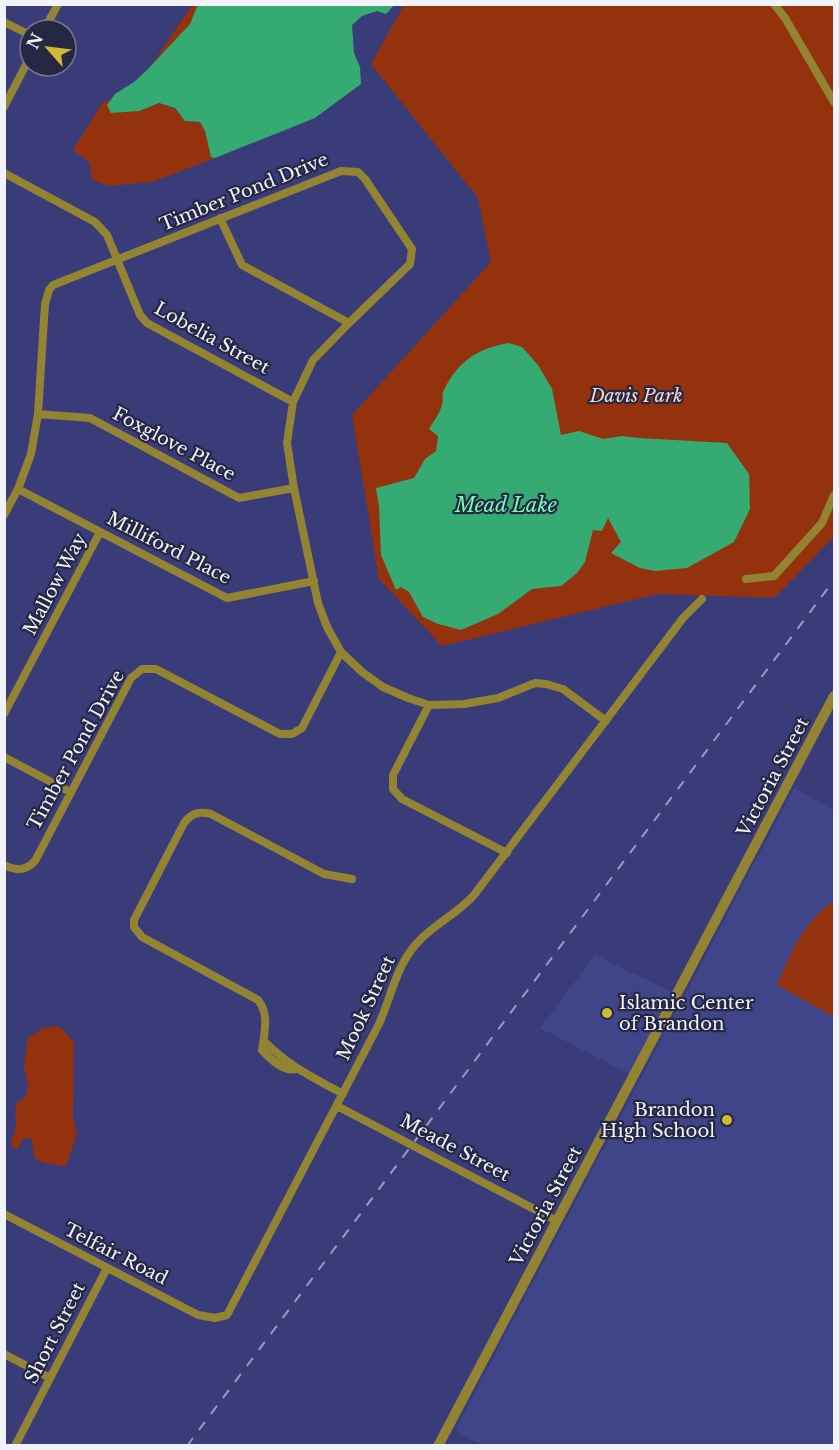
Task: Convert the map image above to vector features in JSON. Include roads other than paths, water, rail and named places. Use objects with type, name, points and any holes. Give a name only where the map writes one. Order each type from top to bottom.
[{"type":"street","points":[[50,18],[58,4]]},
{"type":"street","points":[[774,4],[785,18],[834,102]]},
{"type":"street","points":[[4,22],[18,29]]},
{"type":"street","points":[[4,107],[19,78]]},
{"type":"street","name":"Timber Pond Drive","points":[[4,515],[18,489],[31,454],[38,414],[45,304],[49,290],[59,281],[117,261],[341,171],[358,172],[412,249],[410,264],[313,360],[293,402],[287,442],[294,488],[318,603],[327,627],[341,652],[362,672],[383,687],[429,705]]},
{"type":"street","name":"Lobelia Street","points":[[4,173],[95,222],[106,235],[140,315],[147,323],[293,402]]},
{"type":"street","points":[[220,218],[242,265],[349,323]]},
{"type":"street","name":"Foxglove Place","points":[[38,414],[90,418],[238,498],[294,488]]},
{"type":"street","name":"Milliford Place","points":[[18,489],[226,598],[314,581]]},
{"type":"street","points":[[746,579],[774,576],[822,522],[834,495]]},
{"type":"street","name":"Mallow Way","points":[[4,714],[100,532]]},
{"type":"street","name":"Mook Street","points":[[215,1318],[226,1315],[379,1024],[395,981],[415,945],[432,929],[463,907],[507,853],[683,618],[702,599]]},
{"type":"street","name":"Timber Pond Drive","points":[[4,865],[18,870],[30,866],[131,678],[142,669],[156,669],[280,734],[286,735],[302,728],[341,652]]},
{"type":"street","points":[[507,853],[402,799],[393,789],[393,775],[429,705],[447,706],[480,702],[498,698],[535,683],[563,689],[606,721]]},
{"type":"street","name":"Victoria Street","points":[[438,1446],[834,696]]},
{"type":"street","points":[[4,757],[70,792]]},
{"type":"street","points":[[343,1094],[296,1069],[288,1069],[262,1050],[265,1012],[258,1000],[142,937],[134,927],[134,920],[184,823],[196,813],[211,814],[324,874],[352,879]]},
{"type":"street","name":"Meade Street","points":[[337,1106],[557,1221]]},
{"type":"street","name":"Telfair Road","points":[[4,1214],[198,1314],[215,1318]]},
{"type":"street","name":"Short Street","points":[[15,1446],[107,1268]]},
{"type":"street","points":[[4,1354],[50,1378]]},
{"type":"water","points":[[198,4],[394,5],[386,14],[377,11],[362,16],[352,25],[354,53],[360,67],[361,84],[315,118],[215,158],[211,157],[205,131],[200,122],[185,121],[175,108],[159,103],[139,111],[111,113],[107,105],[115,94],[147,70],[190,24]]},
{"type":"water","name":"Mead Lake","points":[[509,343],[522,347],[538,365],[552,389],[561,435],[579,431],[603,439],[622,436],[727,443],[749,474],[750,509],[734,542],[687,568],[655,571],[640,568],[611,553],[621,542],[608,518],[602,531],[593,530],[585,562],[577,573],[561,586],[532,589],[498,614],[461,630],[423,617],[409,592],[401,587],[396,590],[381,555],[376,488],[414,478],[425,459],[436,451],[438,436],[429,429],[440,410],[443,392],[456,371],[479,352]]},
{"type":"railway","points":[[187,1446],[834,580]]},
{"type":"place","name":"Islamic Center of Brandon","points":[[607,1013]]},
{"type":"place","name":"Brandon High School","points":[[727,1120]]},
{"type":"park label","name":"Davis Park","points":[[636,396]]}]
